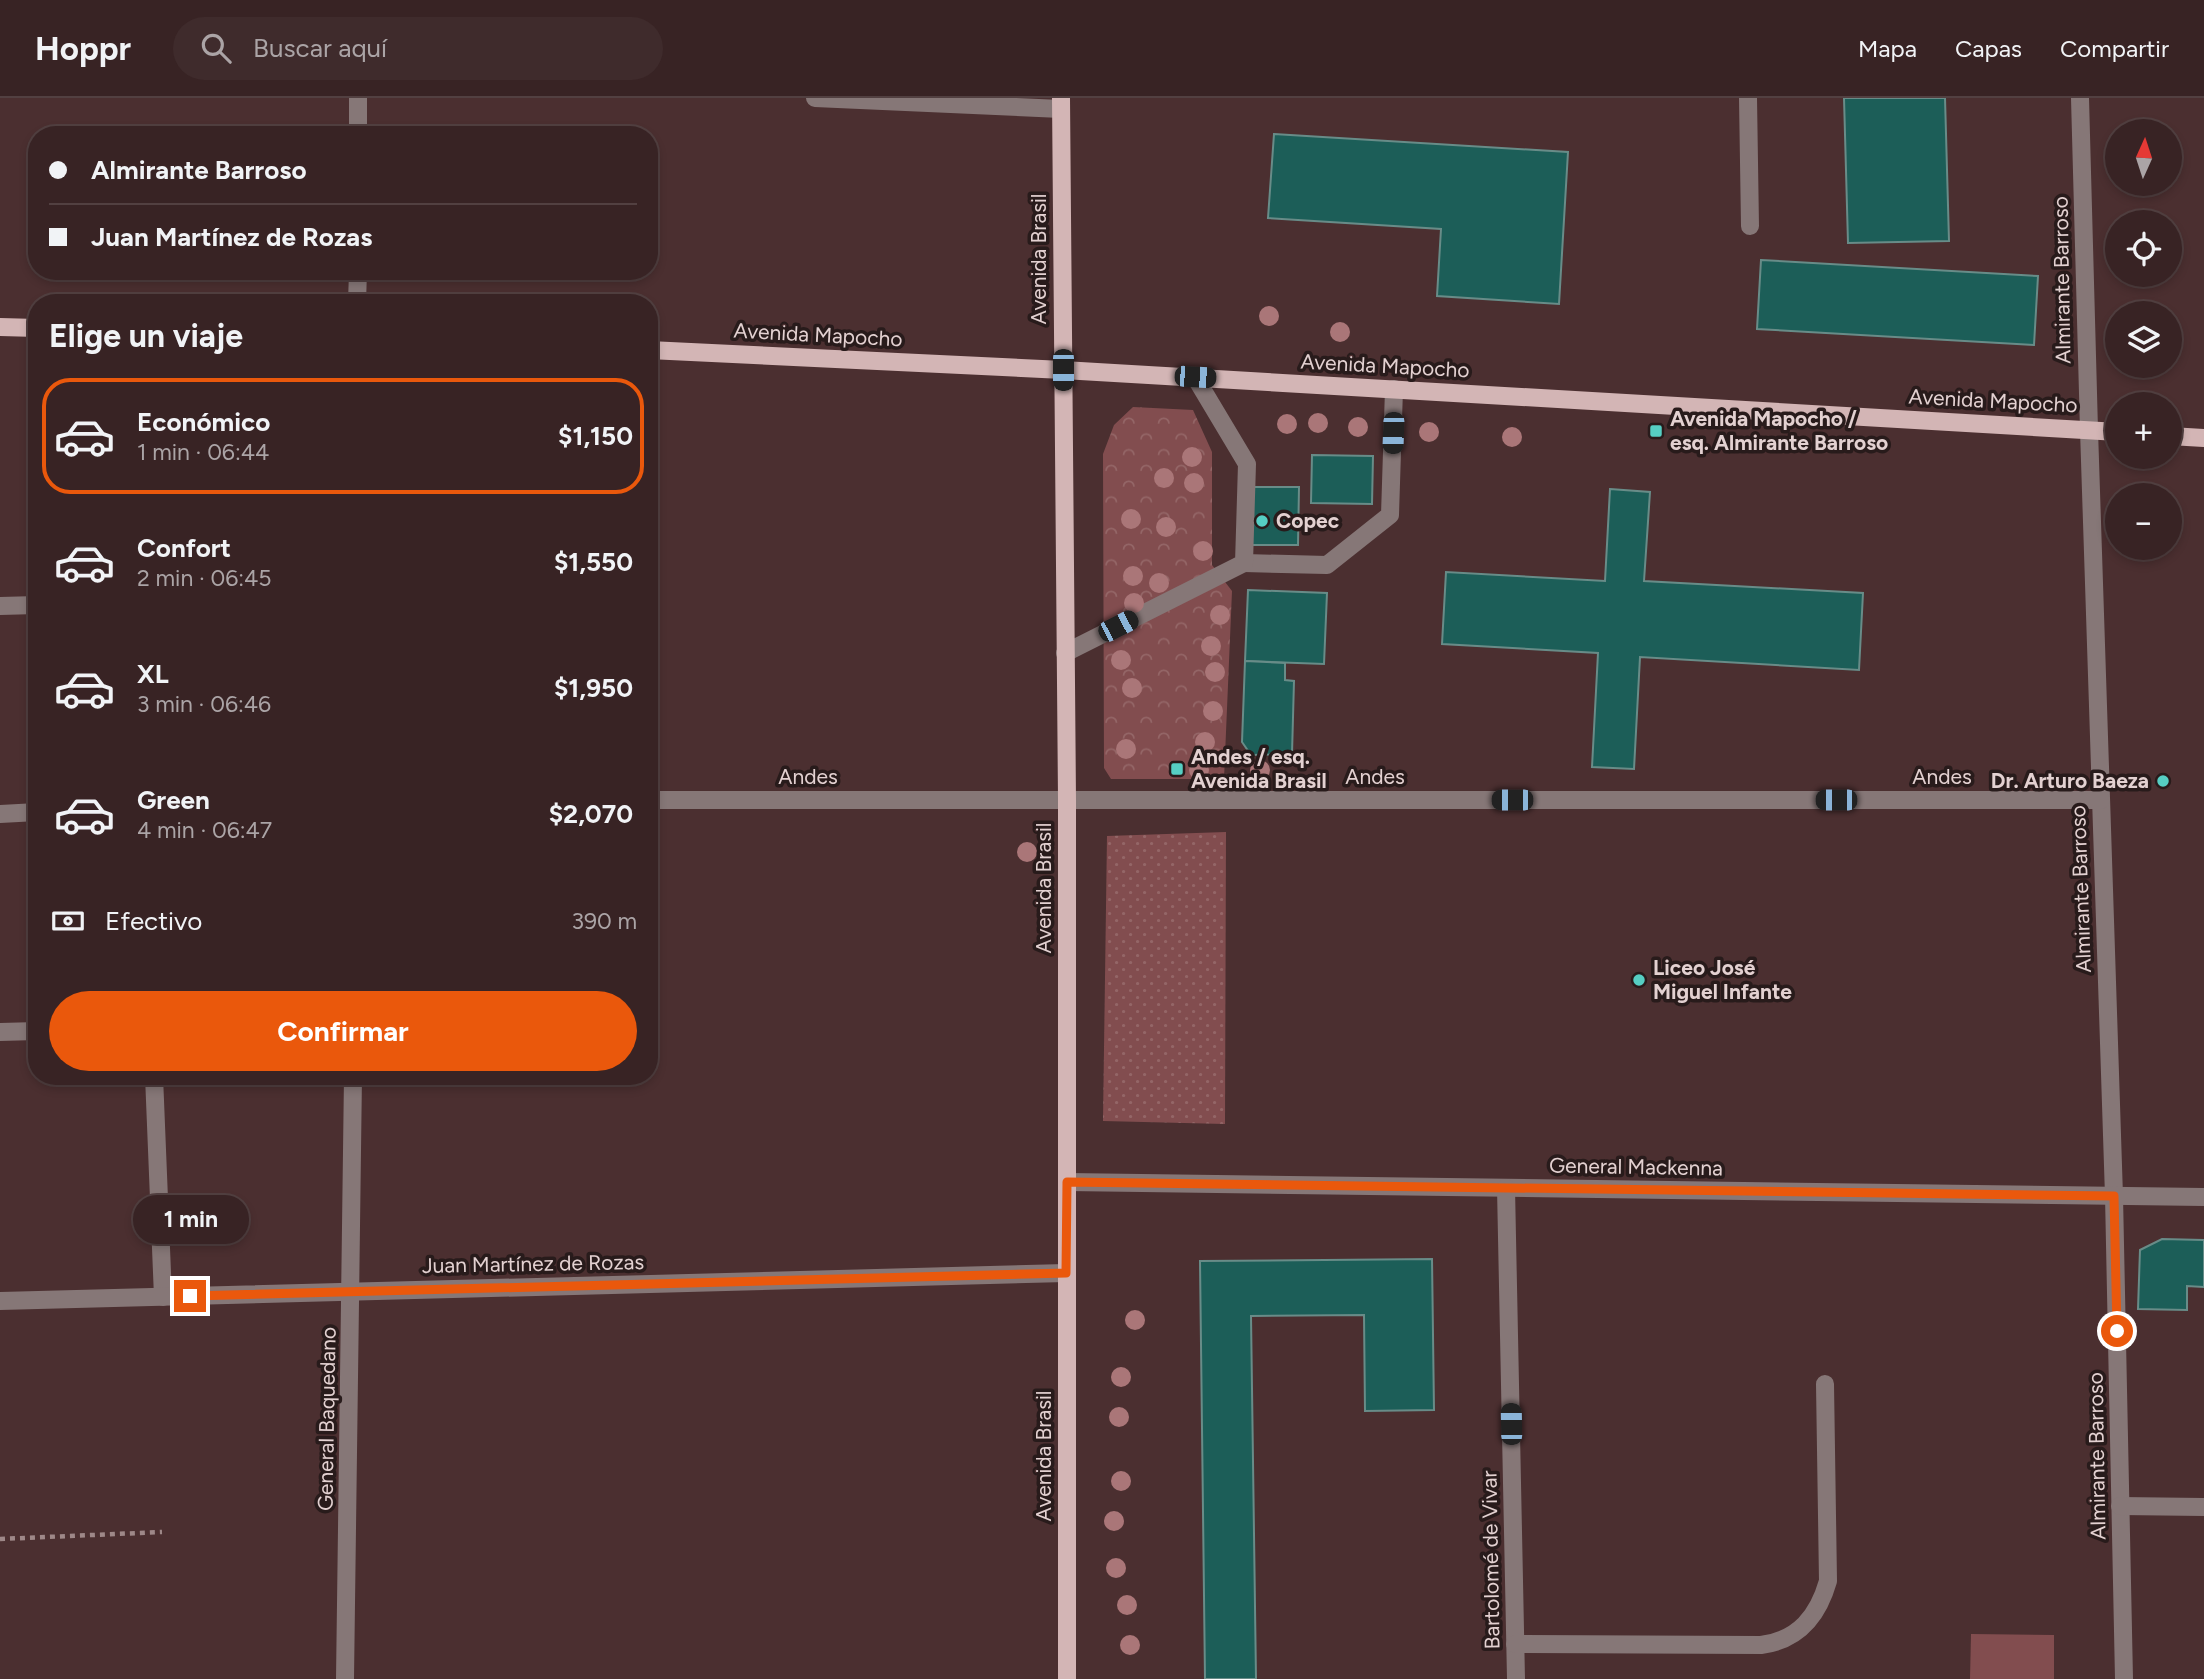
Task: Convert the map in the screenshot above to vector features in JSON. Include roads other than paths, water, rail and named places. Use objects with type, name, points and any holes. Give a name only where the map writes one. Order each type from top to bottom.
[{"type":"main road","name":"Avenida Brasil","points":[[1061,104],[1066,800],[1067,1679]]},
{"type":"main road","points":[[0,327],[28,328]]},
{"type":"main road","name":"Avenida Mapocho","points":[[658,350],[1195,377],[2105,431]]},
{"type":"main road","points":[[2182,437],[2204,438]]},
{"type":"street","points":[[358,98],[358,126]]},
{"type":"street","points":[[816,98],[1061,104]]},
{"type":"street","points":[[1748,98],[1750,226]]},
{"type":"street","name":"Almirante Barroso","points":[[2080,98],[2088,430],[2114,1196],[2124,1679]]},
{"type":"street","points":[[1195,377],[1247,464],[1244,563]]},
{"type":"street","points":[[1065,653],[1244,563],[1327,565],[1390,515],[1394,389]]},
{"type":"street","points":[[0,606],[28,605]]},
{"type":"street","name":"Andes","points":[[658,800],[2101,800]]},
{"type":"street","points":[[0,814],[28,813]]},
{"type":"street","points":[[0,1032],[28,1031]]},
{"type":"street","points":[[154,1085],[163,1297]]},
{"type":"street","name":"General Baquedano","points":[[345,1679],[353,1085]]},
{"type":"street","name":"General Mackenna","points":[[1067,1182],[2204,1197]]},
{"type":"street","name":"Bartolomé de Vivar","points":[[1506,1188],[1516,1679]]},
{"type":"street","name":"Juan Martínez de Rozas","points":[[0,1301],[1066,1273]]},
{"type":"street","points":[[1515,1643],[1761,1645],[1778,1643],[1802,1627],[1819,1607],[1828,1581],[1825,1384]]},
{"type":"street","points":[[2120,1506],[2204,1507]]},
{"type":"place","name":"Avenida Mapocho / esq. Almirante Barroso","points":[[1656,431]]},
{"type":"place","name":"Copec","points":[[1262,521]]},
{"type":"place","name":"Andes / esq. Avenida Brasil","points":[[1177,769]]},
{"type":"place","name":"Dr. Arturo Baeza","points":[[2163,781]]},
{"type":"place","name":"Liceo José Miguel Infante","points":[[1639,980]]}]
